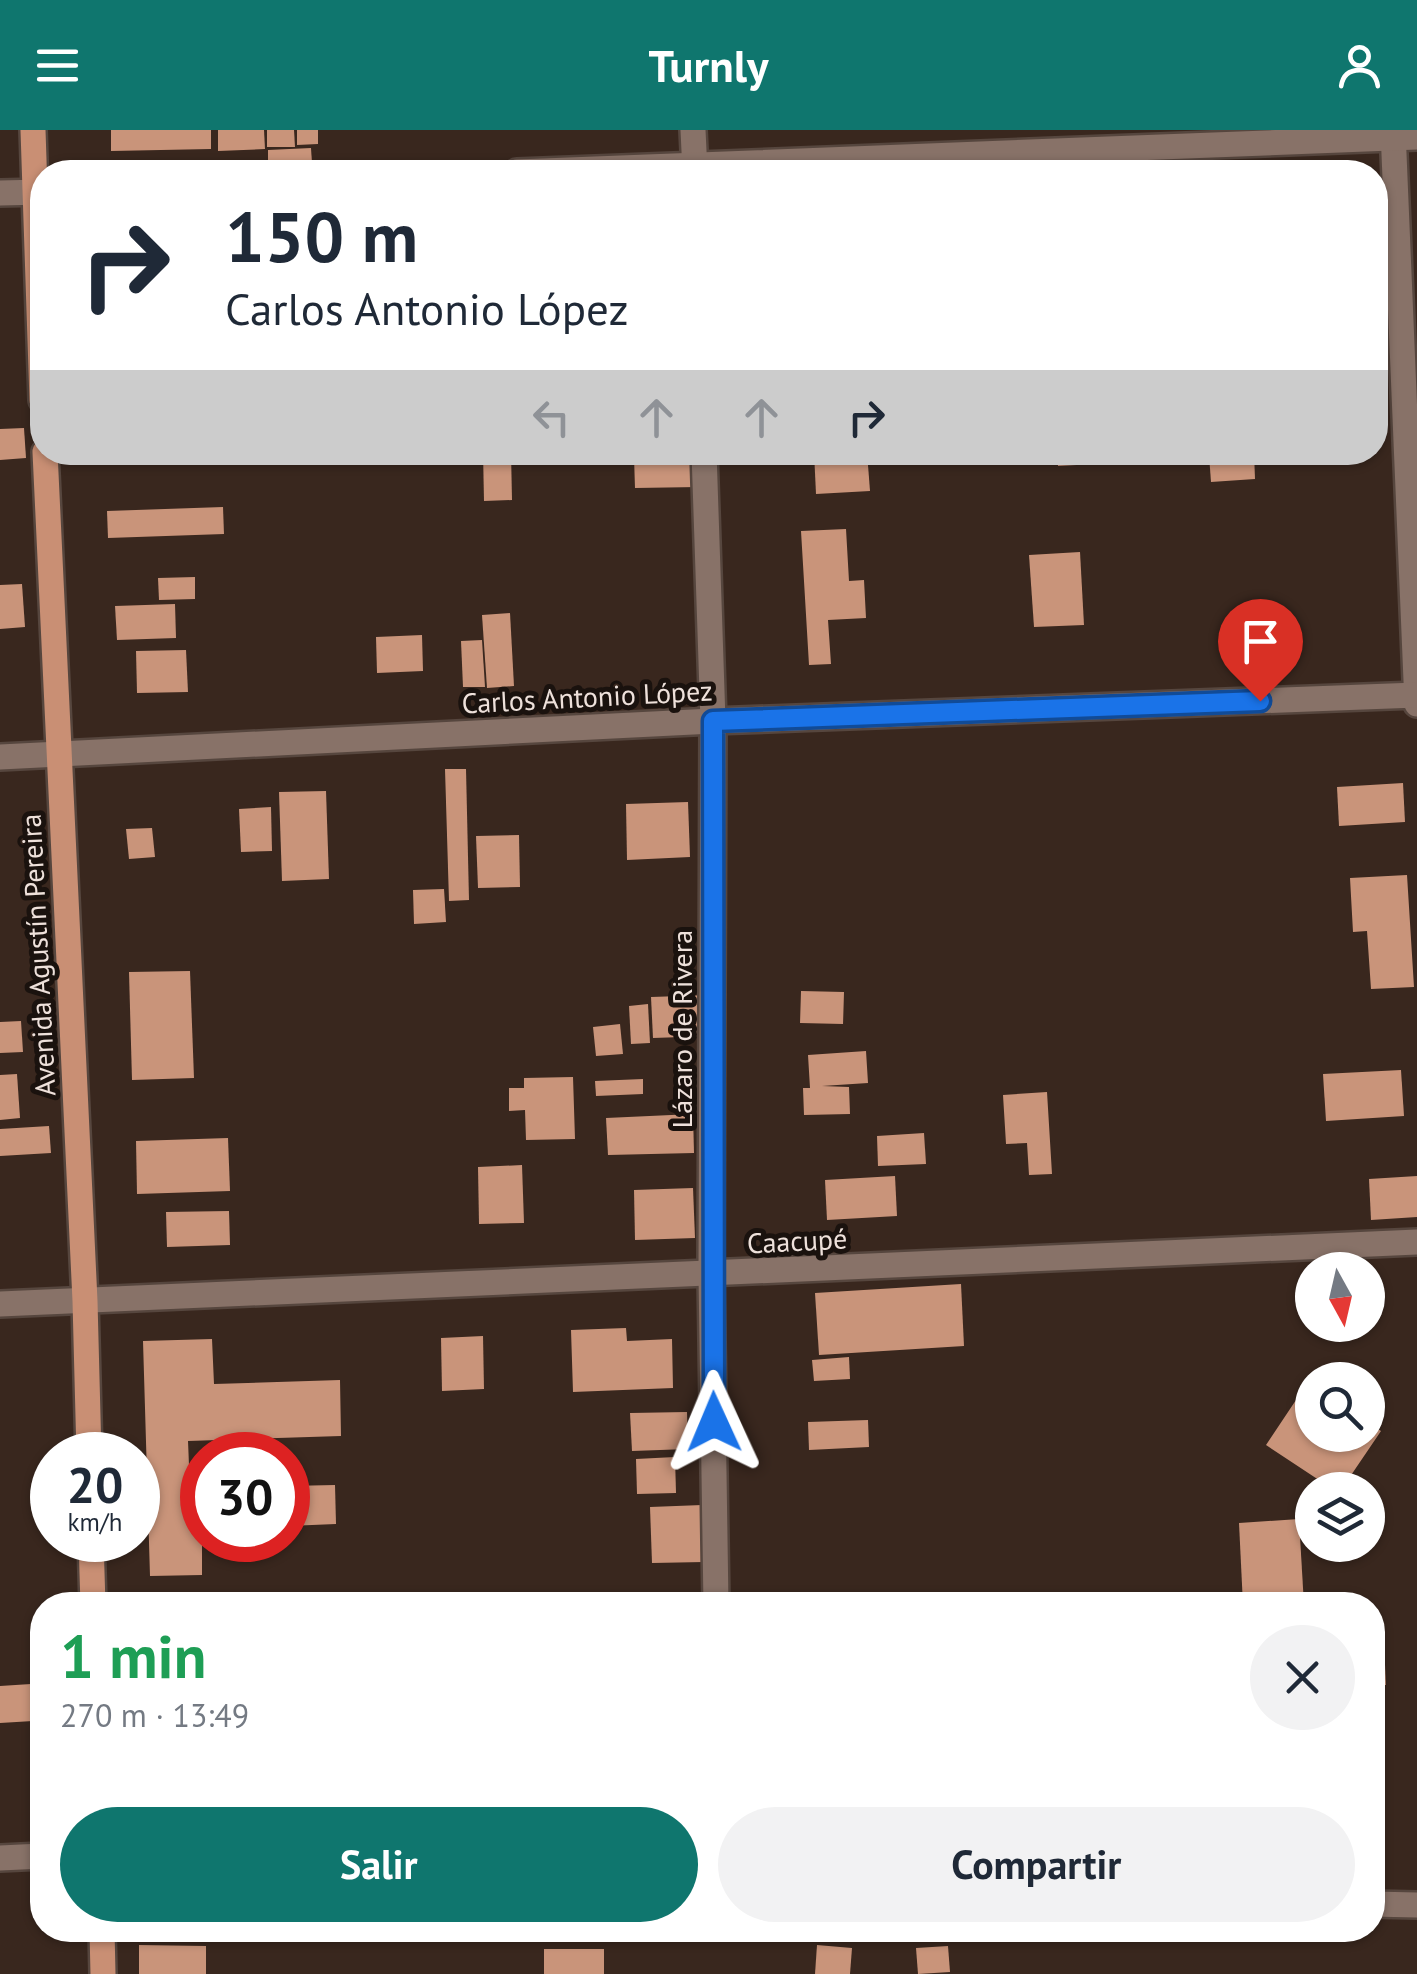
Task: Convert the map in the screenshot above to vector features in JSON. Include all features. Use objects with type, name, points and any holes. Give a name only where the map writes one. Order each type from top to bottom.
[{"type":"main road","points":[[33,130],[35,160]]},
{"type":"main road","name":"Avenida Agustín Pereira","points":[[46,465],[88,1432]]},
{"type":"main road","points":[[92,1562],[93,1592]]},
{"type":"main road","points":[[103,1942],[104,1974]]},
{"type":"street","points":[[693,130],[695,160]]},
{"type":"street","points":[[882,160],[1401,135],[1417,704]]},
{"type":"street","points":[[0,192],[30,192]]},
{"type":"street","name":"Lázaro de Rivera","points":[[704,465],[713,721],[716,1592]]},
{"type":"street","name":"Carlos Antonio López","points":[[0,757],[713,721],[1417,695]]},
{"type":"street","name":"Caacupé","points":[[0,1304],[1417,1242]]},
{"type":"street","points":[[0,1858],[30,1857]]},
{"type":"street","points":[[1385,1904],[1417,1905]]},
{"type":"building","points":[[111,130],[211,130],[211,149],[111,151]]},
{"type":"building","points":[[218,130],[264,130],[265,149],[218,151]]},
{"type":"building","points":[[267,130],[294,130],[295,147],[267,147]]},
{"type":"building","points":[[297,130],[318,130],[318,144],[297,145]]},
{"type":"building","points":[[311,148],[312,160],[268,160],[268,150]]},
{"type":"building","points":[[24,428],[26,458],[0,460],[0,429]]},
{"type":"building","points":[[483,465],[511,465],[512,500],[484,501]]},
{"type":"building","points":[[634,465],[698,465],[699,487],[635,488]]},
{"type":"building","points":[[815,465],[868,465],[870,491],[816,494]]},
{"type":"building","points":[[1210,465],[1254,465],[1255,479],[1211,482]]},
{"type":"building","points":[[223,507],[224,534],[108,538],[107,511]]},
{"type":"building","points":[[846,529],[849,581],[864,580],[866,618],[828,620],[831,664],[809,665],[801,531]]},
{"type":"building","points":[[1080,552],[1084,625],[1034,627],[1029,555]]},
{"type":"building","points":[[195,577],[195,599],[159,600],[158,578]]},
{"type":"building","points":[[22,584],[25,627],[0,629],[0,585]]},
{"type":"building","points":[[175,604],[176,638],[117,640],[115,606]]},
{"type":"building","points":[[510,613],[514,686],[487,688],[482,615]]},
{"type":"building","points":[[422,635],[423,671],[377,673],[376,637]]},
{"type":"building","points":[[482,640],[485,687],[463,687],[461,641]]},
{"type":"building","points":[[186,650],[188,692],[137,693],[136,651]]},
{"type":"building","points":[[445,769],[466,769],[469,900],[449,901]]},
{"type":"building","points":[[1403,783],[1405,822],[1339,826],[1337,787]]},
{"type":"building","points":[[326,791],[329,879],[282,881],[279,792]]},
{"type":"building","points":[[688,802],[690,857],[627,860],[626,804]]},
{"type":"building","points":[[271,807],[272,851],[241,852],[239,809]]},
{"type":"building","points":[[152,828],[155,857],[129,859],[126,829]]},
{"type":"building","points":[[519,835],[520,887],[478,888],[476,836]]},
{"type":"building","points":[[1407,875],[1414,987],[1371,989],[1367,931],[1353,932],[1350,878]]},
{"type":"building","points":[[444,889],[446,922],[414,924],[413,890]]},
{"type":"building","points":[[190,971],[194,1078],[132,1080],[129,972]]},
{"type":"building","points":[[801,991],[844,992],[843,1024],[800,1023]]},
{"type":"building","points":[[710,995],[711,1036],[653,1038],[651,997]]},
{"type":"building","points":[[648,1004],[650,1043],[631,1044],[629,1006]]},
{"type":"building","points":[[21,1021],[23,1052],[0,1053],[0,1022]]},
{"type":"building","points":[[620,1024],[623,1054],[596,1056],[593,1027]]},
{"type":"building","points":[[866,1051],[868,1083],[822,1086],[849,1087],[850,1114],[804,1115],[803,1088],[810,1088],[808,1055]]},
{"type":"building","points":[[1401,1070],[1404,1116],[1326,1121],[1323,1074]]},
{"type":"building","points":[[17,1074],[20,1118],[0,1120],[0,1075]]},
{"type":"building","points":[[573,1077],[575,1139],[526,1140],[525,1110],[509,1111],[509,1088],[524,1088],[524,1078]]},
{"type":"building","points":[[643,1079],[643,1094],[596,1096],[595,1081]]},
{"type":"building","points":[[1047,1092],[1052,1174],[1029,1175],[1027,1143],[1006,1144],[1003,1095]]},
{"type":"building","points":[[693,1114],[694,1153],[608,1155],[606,1118]]},
{"type":"building","points":[[49,1126],[51,1153],[0,1156],[0,1129]]},
{"type":"building","points":[[924,1133],[926,1164],[878,1166],[877,1136]]},
{"type":"building","points":[[228,1138],[230,1191],[137,1194],[136,1141]]},
{"type":"building","points":[[522,1165],[524,1223],[479,1224],[478,1167]]},
{"type":"building","points":[[895,1176],[897,1216],[827,1220],[825,1180]]},
{"type":"building","points":[[1417,1176],[1417,1217],[1371,1220],[1369,1179]]},
{"type":"building","points":[[693,1188],[695,1238],[635,1240],[634,1190]]},
{"type":"building","points":[[229,1211],[230,1245],[167,1247],[166,1212]]},
{"type":"building","points":[[961,1284],[964,1346],[819,1355],[815,1293]]},
{"type":"building","points":[[626,1328],[627,1341],[672,1339],[673,1388],[573,1392],[571,1330]]},
{"type":"building","points":[[483,1336],[484,1389],[442,1391],[441,1338]]},
{"type":"building","points":[[212,1339],[214,1384],[340,1380],[341,1436],[310,1437],[310,1432],[180,1432],[180,1562],[202,1562],[202,1575],[150,1576],[150,1562],[160,1562],[160,1432],[146,1432],[143,1341]]},
{"type":"building","points":[[849,1357],[850,1379],[814,1381],[812,1360]]},
{"type":"building","points":[[1295,1402],[1295,1452],[1367,1452],[1353,1472],[1307,1472],[1266,1445]]},
{"type":"building","points":[[687,1412],[688,1449],[632,1451],[630,1413]]},
{"type":"building","points":[[868,1420],[869,1447],[809,1450],[808,1422]]},
{"type":"building","points":[[675,1457],[676,1493],[637,1494],[636,1459]]},
{"type":"building","points":[[335,1485],[336,1524],[310,1525],[310,1486]]},
{"type":"building","points":[[702,1505],[704,1562],[652,1563],[650,1507]]},
{"type":"building","points":[[1295,1519],[1295,1562],[1302,1562],[1303,1592],[1242,1592],[1239,1523]]},
{"type":"building","points":[[30,1684],[30,1721],[0,1723],[0,1686]]},
{"type":"building","points":[[139,1945],[206,1946],[206,1974],[139,1974]]},
{"type":"building","points":[[817,1945],[852,1948],[850,1974],[815,1974]]},
{"type":"building","points":[[948,1946],[950,1972],[918,1974],[916,1948]]},
{"type":"building","points":[[544,1949],[604,1949],[604,1974],[544,1974]]},
{"type":"route","points":[[714,1422],[713,721],[1260,701]]}]
